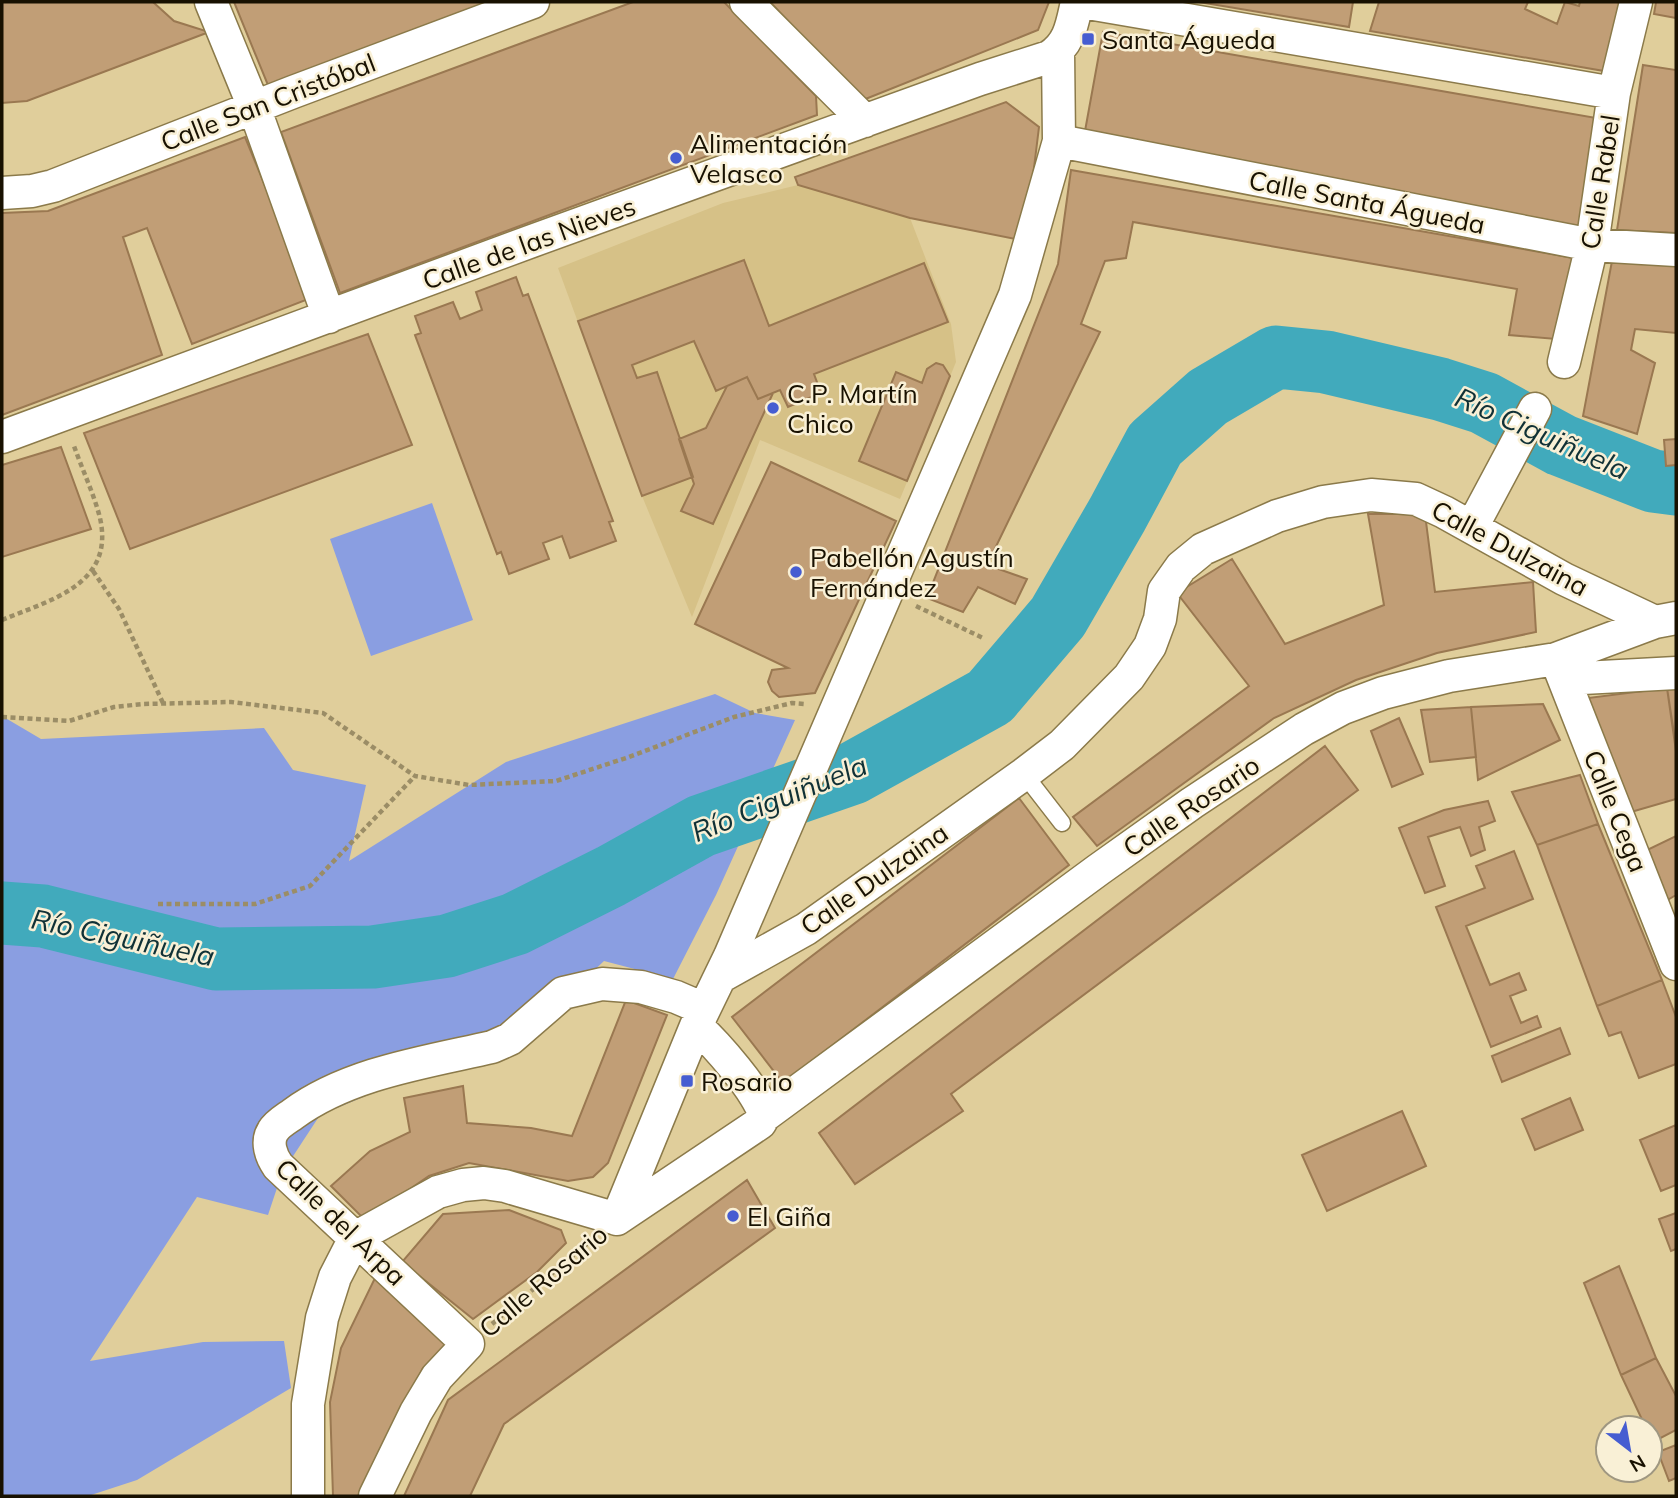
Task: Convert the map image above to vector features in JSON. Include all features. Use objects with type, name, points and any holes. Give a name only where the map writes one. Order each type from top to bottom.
[{"type":"street","points":[[211,2],[254,107],[329,317]]},
{"type":"street","name":"Calle San Cristóbal","points":[[2,193],[53,186],[533,2]]},
{"type":"street","points":[[746,2],[865,121]]},
{"type":"street","points":[[308,1496],[308,1404],[322,1318],[335,1276],[355,1238],[438,1192],[484,1183],[505,1186],[617,1219],[700,1017],[720,977],[1015,295],[1059,141],[1058,51],[1070,32],[1079,2],[1614,93]]},
{"type":"street","name":"Calle Rabel","points":[[1564,362],[1592,246],[1614,93],[1636,2]]},
{"type":"street","name":"Calle de las Nieves","points":[[2,437],[532,241],[980,79],[1040,60],[1058,51]]},
{"type":"street","name":"Calle Santa Águeda","points":[[1059,141],[1592,246],[1676,250]]},
{"type":"street","points":[[1472,527],[1535,409]]},
{"type":"street","name":"Calle Dulzaina","points":[[720,977],[806,929],[1062,745],[1129,677],[1150,646],[1160,619],[1164,591],[1181,567],[1203,549],[1277,516],[1323,502],[1371,495],[1416,499],[1564,579],[1665,620]]},
{"type":"street","name":"Calle Rosario","points":[[1560,669],[1665,620]]},
{"type":"street","name":"Calle Rosario","points":[[617,1219],[760,1123],[764,1116],[1192,803],[1304,729],[1343,708],[1382,693],[1450,676],[1560,669],[1676,673]]},
{"type":"street","name":"Calle Cega","points":[[1560,669],[1676,961]]},
{"type":"street","name":"Calle del Arpa","points":[[468,1344],[278,1166],[272,1158],[269,1145],[271,1133],[306,1105],[350,1082],[492,1047],[510,1039],[563,993],[602,984],[641,987],[676,997],[700,1017]]},
{"type":"street","points":[[700,1017],[718,1047],[762,1107],[764,1116]]},
{"type":"street","name":"Calle Rosario","points":[[375,1496],[416,1412],[437,1377],[468,1344]]},
{"type":"lane","points":[[1024,774],[1062,822]]},
{"type":"path","points":[[2,620],[61,596],[79,584],[93,571],[102,541],[100,518],[63,415]]},
{"type":"path","points":[[93,571],[119,609],[163,703]]},
{"type":"path","points":[[886,592],[985,639]]},
{"type":"path","points":[[2,717],[69,721],[114,707],[232,702],[323,713],[415,776],[469,785],[556,781],[629,757],[734,717],[792,703],[837,706]]},
{"type":"path","points":[[158,904],[255,904],[310,887],[415,776]]},
{"type":"path","name":"Calle Rosario","points":[[468,1344],[617,1219]]},
{"type":"shaded area","name":"C.P. Martín Chico","points":[[798,185],[910,218],[951,324],[956,362],[900,499],[760,440],[692,617],[642,496],[558,268],[723,203]]},
{"type":"shaded area","points":[[432,503],[473,620],[371,656],[330,539]]},
{"type":"shaded area","points":[[715,694],[755,713],[795,720],[716,895],[673,979],[604,961],[565,998],[485,1046],[320,1115],[282,1173],[268,1215],[197,1197],[90,1361],[203,1342],[284,1341],[291,1388],[137,1480],[88,1496],[2,1496],[2,716],[41,739],[264,728],[293,770],[366,785],[349,861],[506,762]]},
{"type":"building","points":[[2,2],[153,2],[174,21],[209,32],[27,101],[2,103]]},
{"type":"building","points":[[234,2],[521,2],[272,95]]},
{"type":"building","points":[[633,2],[724,2],[816,96],[817,115],[340,293],[281,132]]},
{"type":"building","points":[[770,2],[1049,2],[1038,30],[863,100]]},
{"type":"building","points":[[1199,2],[1353,2],[1349,27]]},
{"type":"building","points":[[1379,2],[1528,2],[1525,9],[1557,24],[1565,2],[1579,6],[1580,2],[1622,2],[1610,72],[1370,31]]},
{"type":"building","points":[[1656,2],[1676,2],[1676,18],[1654,14]]},
{"type":"building","points":[[1103,32],[1602,119],[1583,230],[1083,142]]},
{"type":"building","points":[[1643,65],[1676,70],[1676,233],[1617,230]]},
{"type":"building","points":[[1006,102],[1039,127],[1025,241],[910,218],[798,185],[795,177]]},
{"type":"building","points":[[245,137],[311,298],[192,344],[147,228],[123,237],[162,355],[2,415],[2,213],[48,211]]},
{"type":"building","points":[[1071,170],[1574,258],[1556,339],[1509,335],[1517,289],[1133,222],[1126,258],[1105,261],[1081,324],[1100,332],[987,565],[1027,579],[1015,604],[978,587],[963,612],[927,598],[1058,264]]},
{"type":"building","points":[[744,260],[769,326],[924,263],[948,322],[814,374],[821,393],[788,407],[780,390],[758,399],[747,377],[716,391],[694,341],[632,365],[637,378],[657,372],[693,477],[642,496],[578,321]]},
{"type":"building","points":[[1612,261],[1676,264],[1676,333],[1635,329],[1631,350],[1655,363],[1637,434],[1583,416]]},
{"type":"building","points":[[516,277],[523,296],[528,294],[613,521],[609,522],[616,541],[570,558],[562,536],[543,543],[549,559],[509,574],[501,552],[497,554],[415,335],[421,333],[415,316],[453,302],[460,319],[482,310],[476,292]]},
{"type":"building","points":[[368,334],[412,445],[130,549],[84,433]]},
{"type":"building","points":[[936,363],[943,365],[950,376],[907,481],[859,461],[896,372],[922,383],[927,369]]},
{"type":"building","points":[[747,377],[758,399],[773,393],[713,524],[681,511],[694,484],[679,439],[706,428],[727,386]]},
{"type":"building","points":[[1676,439],[1676,465],[1666,466],[1664,440]]},
{"type":"building","points":[[61,447],[91,529],[2,557],[2,465]]},
{"type":"building","name":"Pabellón Agustín Fernández","points":[[771,462],[896,521],[815,693],[779,697],[768,682],[772,670],[788,668],[695,624]]},
{"type":"building","points":[[1368,514],[1425,514],[1435,592],[1533,582],[1536,632],[1437,653],[1356,680],[1274,718],[1097,846],[1073,817],[1249,686],[1177,593],[1232,559],[1285,644],[1384,605]]},
{"type":"building","points":[[1676,687],[1676,739],[1675,740],[1667,688]]},
{"type":"building","points":[[1667,688],[1676,751],[1676,799],[1631,812],[1588,698]]},
{"type":"building","points":[[1543,704],[1560,740],[1478,780],[1471,707]]},
{"type":"building","points":[[1471,707],[1476,757],[1430,762],[1421,710]]},
{"type":"building","points":[[1399,718],[1423,774],[1392,787],[1371,731]]},
{"type":"building","points":[[1325,746],[1358,790],[951,1094],[963,1111],[855,1184],[819,1133]]},
{"type":"building","points":[[1580,775],[1598,824],[1537,845],[1512,792]]},
{"type":"building","points":[[1019,798],[1069,865],[783,1083],[732,1017]]},
{"type":"building","points":[[1488,801],[1495,821],[1479,827],[1485,850],[1471,856],[1460,827],[1428,837],[1445,886],[1425,893],[1399,828],[1444,810]]},
{"type":"building","points":[[1598,824],[1662,980],[1597,1006],[1537,845]]},
{"type":"building","points":[[1676,836],[1676,895],[1664,902],[1645,851]]},
{"type":"building","points":[[1514,851],[1533,899],[1466,926],[1490,985],[1519,973],[1526,990],[1510,996],[1521,1023],[1537,1016],[1541,1027],[1491,1047],[1436,907],[1485,888],[1476,866]]},
{"type":"building","points":[[1662,980],[1676,1017],[1676,1064],[1639,1078],[1621,1032],[1609,1036],[1597,1006]]},
{"type":"building","points":[[626,1000],[667,1015],[608,1163],[593,1177],[568,1181],[469,1163],[429,1176],[365,1220],[331,1186],[370,1151],[410,1132],[404,1098],[463,1086],[467,1123],[531,1128],[572,1136]]},
{"type":"building","points":[[1560,1028],[1570,1054],[1502,1082],[1492,1056]]},
{"type":"building","points":[[1570,1098],[1583,1130],[1535,1150],[1522,1119]]},
{"type":"building","points":[[1402,1111],[1426,1166],[1327,1211],[1302,1155]]},
{"type":"building","points":[[1676,1125],[1676,1185],[1661,1191],[1640,1140]]},
{"type":"building","points":[[747,1180],[775,1228],[504,1424],[470,1496],[404,1496],[448,1400]]},
{"type":"building","points":[[509,1210],[561,1230],[566,1243],[537,1272],[473,1319],[402,1262],[443,1214]]},
{"type":"building","points":[[1676,1213],[1676,1249],[1671,1251],[1659,1219]]},
{"type":"building","points":[[1619,1266],[1656,1358],[1621,1375],[1584,1283]]},
{"type":"building","points":[[375,1278],[455,1342],[423,1368],[361,1496],[333,1496],[330,1402],[341,1348]]},
{"type":"building","points":[[1656,1358],[1676,1396],[1676,1430],[1664,1436],[1664,1414],[1639,1414],[1621,1375]]},
{"type":"building","points":[[1676,1445],[1676,1478],[1669,1481],[1664,1468],[1664,1450]]},
{"type":"waterway","name":"Río Ciguiñuela","points":[[2,913],[43,916],[216,959],[373,957],[447,946],[515,924],[611,876],[701,826],[853,773],[990,697],[1058,617],[1155,444],[1208,397],[1276,357],[1326,362],[1440,389],[1484,403],[1561,445],[1653,481],[1676,484]]},
{"type":"place","name":"Santa Águeda","points":[[1088,39]]},
{"type":"place","name":"Alimentación Velasco","points":[[676,158]]},
{"type":"place","name":"C.P. Martín Chico","points":[[773,408]]},
{"type":"place","name":"Pabellón Agustín Fernández","points":[[796,572]]},
{"type":"place","name":"Rosario","points":[[687,1081]]},
{"type":"place","name":"El Giña","points":[[733,1216]]}]
